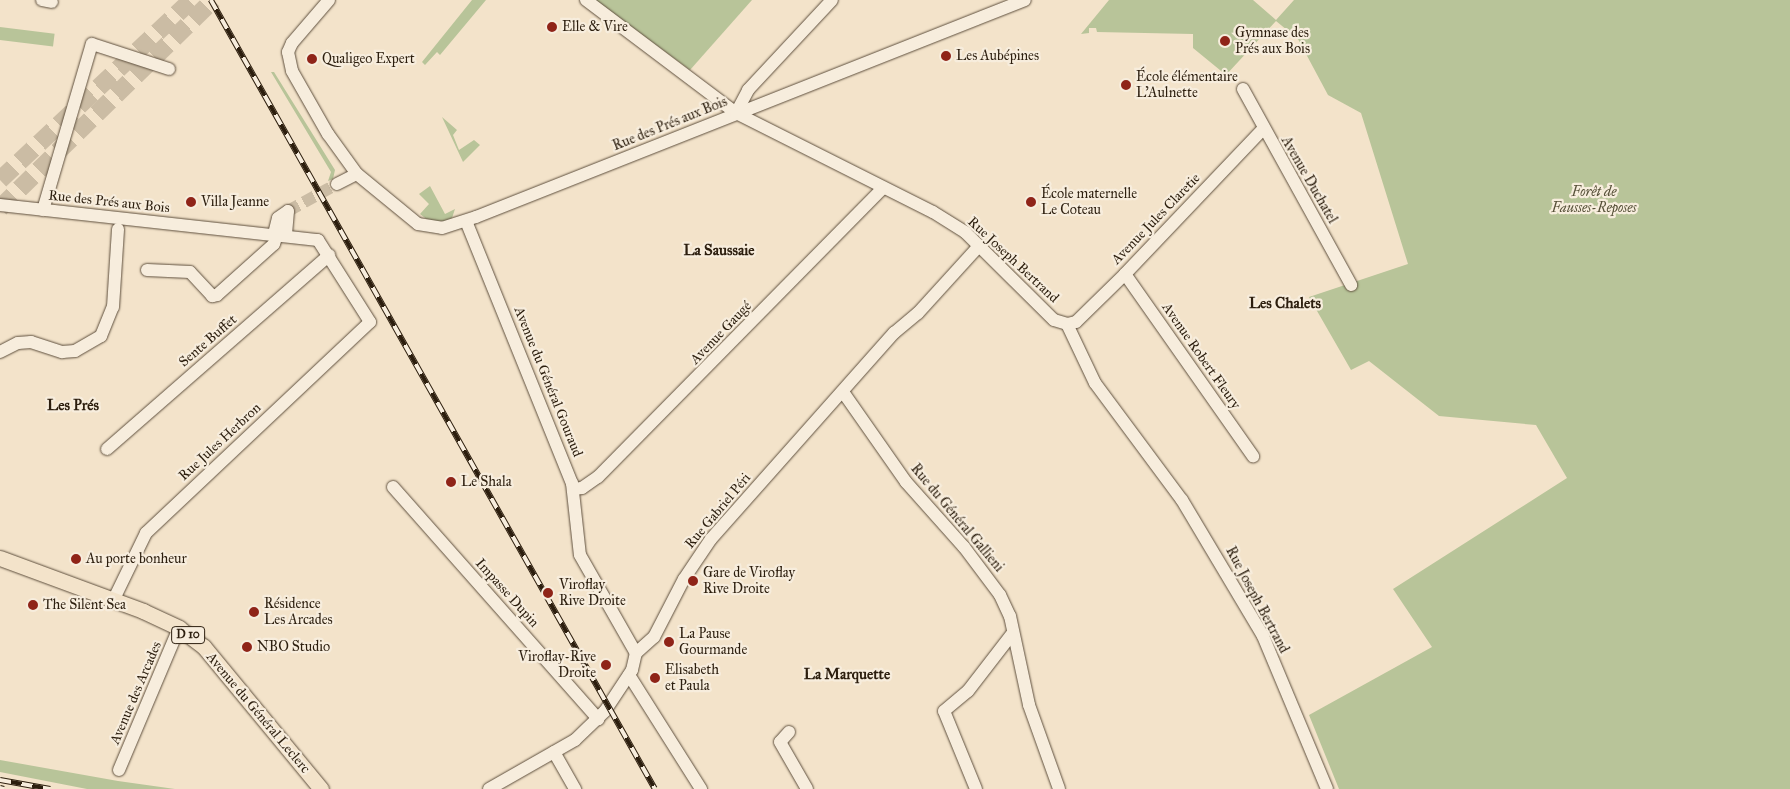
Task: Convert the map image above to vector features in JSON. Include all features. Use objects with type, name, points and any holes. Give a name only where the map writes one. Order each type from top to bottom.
[{"type":"main road","name":"Avenue du Général Leclerc","points":[[0,558],[113,600],[180,628],[204,647],[321,789]]},
{"type":"street","name":"Rue des Prés aux Bois","points":[[329,0],[292,43],[288,64],[323,126],[357,174],[418,224],[442,228],[466,221],[1025,0]]},
{"type":"street","name":"Rue Joseph Bertrand","points":[[586,0],[736,113],[933,212],[965,232],[1054,320],[1067,324],[1095,383],[1182,500],[1263,636],[1327,789]]},
{"type":"street","points":[[736,113],[748,90],[832,0]]},
{"type":"street","points":[[43,210],[92,44],[169,69]]},
{"type":"street","name":"Avenue Duchatel","points":[[1243,89],[1263,129],[1351,285]]},
{"type":"street","name":"Avenue Jules Claretie","points":[[1067,324],[1076,322],[1125,274],[1263,129]]},
{"type":"street","points":[[337,184],[357,174]]},
{"type":"street","name":"Avenue Gaugé","points":[[573,490],[582,488],[598,477],[884,188]]},
{"type":"street","name":"Rue des Prés aux Bois","points":[[0,205],[318,240],[370,322]]},
{"type":"street","name":"Avenue du Général Gouraud","points":[[466,221],[573,490],[576,538],[582,559],[636,652]]},
{"type":"street","points":[[0,352],[18,343],[31,342],[62,352],[75,351],[101,336],[113,307],[118,229]]},
{"type":"street","points":[[147,270],[190,272],[212,296],[217,295],[274,244],[279,235]]},
{"type":"street","name":"Rue Gabriel Péri","points":[[636,652],[654,638],[684,579],[711,539],[894,333],[918,313],[979,246]]},
{"type":"street","name":"Sente Buffet","points":[[107,450],[329,255]]},
{"type":"street","name":"Avenue Robert Fleury","points":[[1125,274],[1253,456]]},
{"type":"street","name":"Rue Jules Herbron","points":[[113,600],[146,532],[370,322]]},
{"type":"street","name":"Rue du Général Gallieni","points":[[843,392],[906,482],[964,547],[1000,595],[1010,616],[1012,634],[1028,705],[1059,789]]},
{"type":"street","name":"Impasse Dupin","points":[[393,487],[598,719]]},
{"type":"street","name":"Avenue des Arcades","points":[[119,770],[180,628]]},
{"type":"street","points":[[976,789],[944,711],[968,692],[1012,634]]},
{"type":"street","points":[[490,789],[575,740],[598,719],[629,675],[636,652]]},
{"type":"street","points":[[629,675],[701,789]]},
{"type":"street","points":[[789,732],[780,742],[807,789]]},
{"type":"street","points":[[554,752],[575,789]]},
{"type":"green space","points":[[472,0],[486,0],[440,55],[437,52],[425,65],[422,62]]},
{"type":"green space","points":[[595,0],[752,0],[690,70]]},
{"type":"green space","name":"Forêt de Fausses-Reposes","points":[[1109,0],[1253,0],[1276,20],[1294,0],[1790,0],[1790,789],[1339,789],[1309,715],[1432,647],[1393,589],[1567,478],[1536,425],[1439,416],[1369,361],[1351,370],[1309,297],[1408,264],[1361,113],[1328,95],[1298,39],[1276,21],[1226,75],[1193,48],[1193,34],[1097,32],[1096,28],[1089,28],[1089,33],[1081,34]]},
{"type":"green space","points":[[0,27],[55,34],[53,47],[0,40]]},
{"type":"green space","points":[[271,72],[274,72],[335,170],[333,179],[328,181],[331,172]]},
{"type":"green space","points":[[442,117],[457,130],[453,135],[459,150],[474,140],[480,145],[463,162]]},
{"type":"green space","points":[[430,186],[445,214],[455,209],[451,221],[429,221],[420,214],[429,204],[419,194]]},
{"type":"green space","points":[[0,760],[175,789],[87,789],[0,772]]},
{"type":"tunnel","points":[[0,180],[192,0]]},
{"type":"tunnel","points":[[0,208],[213,0]]},
{"type":"tunnel","points":[[288,211],[337,184]]},
{"type":"railway","points":[[211,0],[655,789]]},
{"type":"railway","points":[[0,780],[50,789]]},
{"type":"railway","points":[[0,788],[4,789]]},
{"type":"place","name":"Elle & Vire","points":[[552,27]]},
{"type":"place","name":"Gymnase des Prés aux Bois","points":[[1225,41]]},
{"type":"place","name":"Les Aubépines","points":[[946,56]]},
{"type":"place","name":"Qualigeo Expert","points":[[312,59]]},
{"type":"place","name":"École élémentaire L'Aulnette","points":[[1126,85]]},
{"type":"place","name":"Villa Jeanne","points":[[191,202]]},
{"type":"place","name":"École maternelle Le Coteau","points":[[1031,202]]},
{"type":"place","name":"Le Shala","points":[[451,482]]},
{"type":"place","name":"Au porte bonheur","points":[[76,559]]},
{"type":"place","name":"Gare de Viroflay Rive Droite","points":[[693,581]]},
{"type":"place","name":"Viroflay Rive Droite","points":[[548,593]]},
{"type":"place","name":"The Silent Sea","points":[[33,605]]},
{"type":"place","name":"Résidence Les Arcades","points":[[254,612]]},
{"type":"place","name":"La Pause Gourmande","points":[[669,642]]},
{"type":"place","name":"NBO Studio","points":[[247,647]]},
{"type":"place","name":"Viroflay-Rive Droite","points":[[606,665]]},
{"type":"place","name":"Elisabeth et Paula","points":[[655,678]]},
{"type":"district","name":"La Saussaie","points":[[719,251]]},
{"type":"district","name":"Les Chalets","points":[[1285,304]]},
{"type":"district","name":"Les Prés","points":[[73,406]]},
{"type":"district","name":"La Marquette","points":[[847,675]]}]
